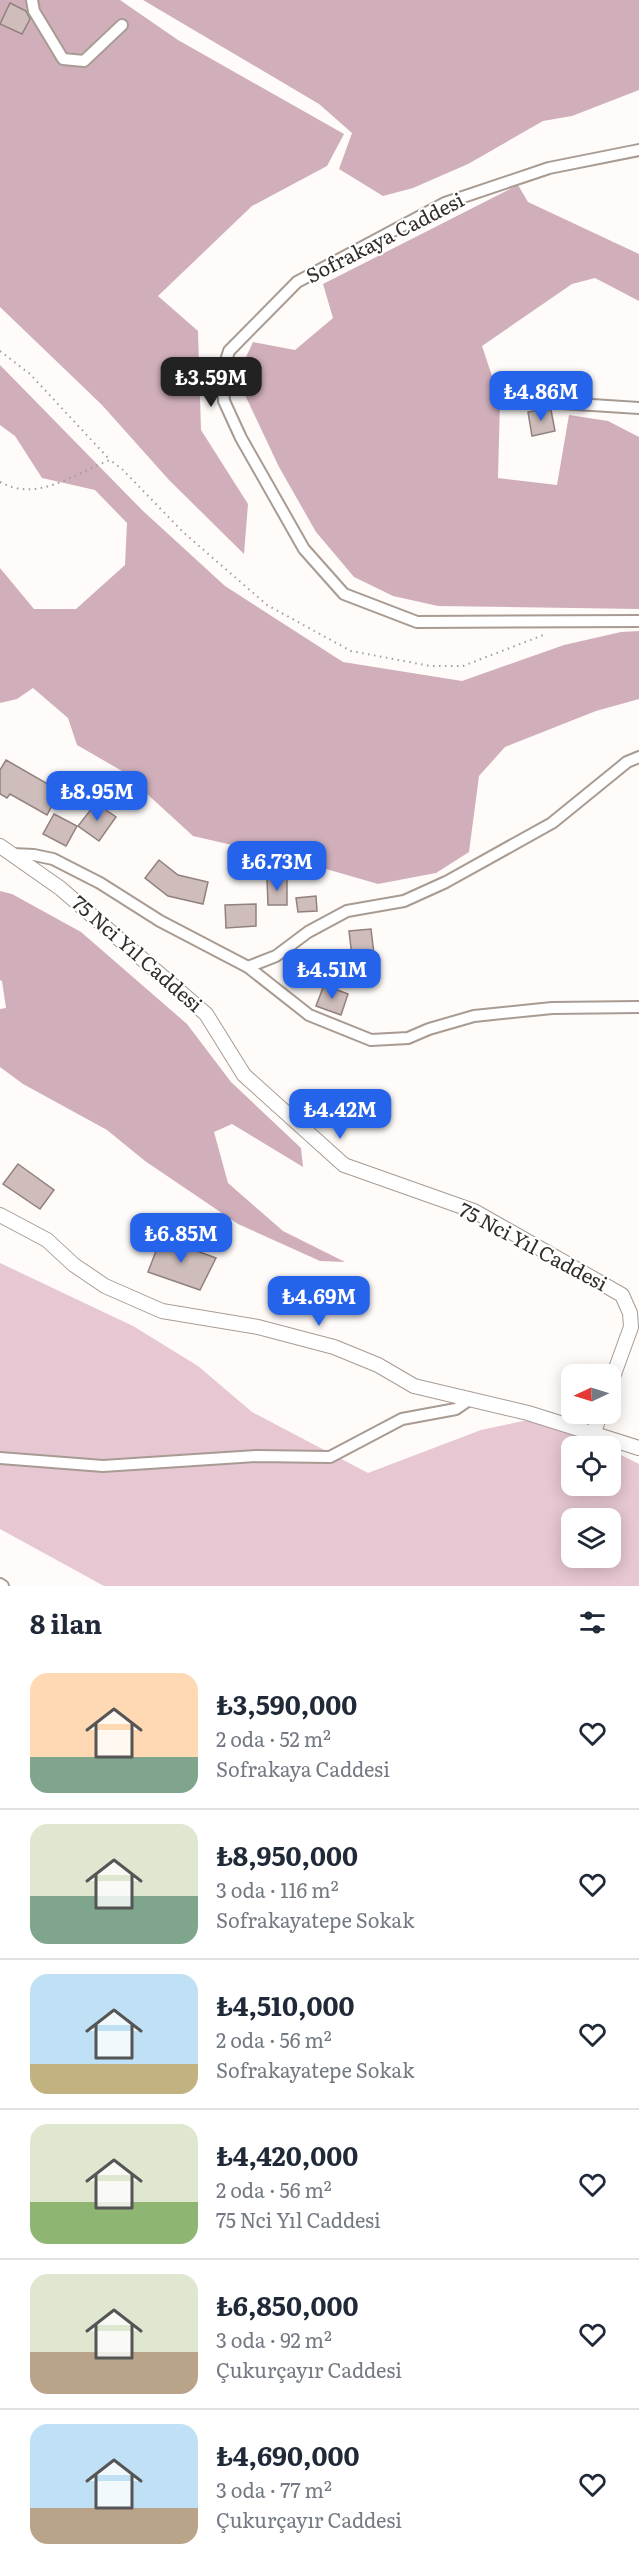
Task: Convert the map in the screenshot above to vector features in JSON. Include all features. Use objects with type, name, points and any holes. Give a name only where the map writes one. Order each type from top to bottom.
[{"type":"street","points":[[32,0],[34,11],[63,59],[84,61],[122,25]]},
{"type":"street","name":"Sofrakaya Caddesi","points":[[639,150],[549,168],[445,203],[297,282],[229,351],[222,373],[224,401],[241,438],[304,549],[344,594],[417,622],[639,621]]},
{"type":"street","points":[[545,402],[639,408]]},
{"type":"street","points":[[248,967],[276,956],[308,932],[347,910],[404,901],[446,882],[552,823],[627,762],[639,758]]},
{"type":"street","points":[[6,850],[53,859],[100,883],[160,921],[248,967],[309,1015],[371,1040],[408,1038],[429,1029],[474,1016],[552,1008],[639,1007]]},
{"type":"street","name":"75 Nci Yıl Caddesi","points":[[6,850],[60,888],[206,1014],[244,1075],[344,1165],[474,1211],[622,1295],[630,1313],[631,1327],[618,1364]]},
{"type":"street","points":[[0,1215],[47,1240],[74,1265],[105,1286],[162,1311],[258,1327],[334,1347],[378,1365],[414,1386],[528,1413],[639,1448]]},
{"type":"street","points":[[0,1458],[103,1466],[256,1456],[330,1457],[402,1419],[456,1409],[469,1400]]},
{"type":"street","points":[[593,1434],[597,1424]]},
{"type":"path","points":[[0,351],[30,374],[110,460],[122,469],[183,532],[267,605],[351,651],[430,666],[463,666],[550,633]]},
{"type":"path","points":[[0,482],[9,487],[37,489],[73,478],[110,460]]},
{"type":"shaded area","points":[[0,0],[120,0],[178,40],[344,134],[327,166],[252,206],[158,296],[198,331],[201,430],[248,504],[244,554],[169,480],[102,405],[0,307]]},
{"type":"shaded area","points":[[143,0],[639,0],[639,90],[572,116],[543,121],[468,164],[413,188],[383,196],[339,169],[352,133],[319,104]]},
{"type":"shaded area","points":[[518,185],[528,202],[639,254],[639,301],[595,278],[572,284],[482,346],[500,400],[498,478],[557,485],[569,415],[608,421],[639,437],[639,609],[438,606],[393,596],[354,577],[316,532],[279,467],[245,395],[240,370],[253,342],[295,350],[333,318],[323,284]]},
{"type":"shaded area","points":[[0,365],[142,510],[225,586],[343,662],[462,681],[564,645],[621,632],[639,631],[639,699],[596,711],[505,747],[479,776],[469,852],[436,873],[378,884],[288,858],[193,836],[122,771],[77,745],[68,718],[33,688],[17,699],[0,703],[0,568],[34,609],[76,609],[125,565],[127,523],[95,490],[42,478],[15,436],[0,425]]},
{"type":"shaded area","points":[[0,891],[12,894],[81,932],[187,1024],[231,1082],[301,1148],[303,1167],[232,1124],[214,1132],[228,1183],[283,1231],[345,1262],[320,1261],[238,1224],[145,1161],[107,1130],[23,1084],[0,1067],[0,1009],[6,1008],[0,980]]},
{"type":"shaded area","points":[[0,1263],[133,1326],[198,1366],[252,1412],[368,1473],[481,1430],[541,1417],[580,1436],[561,1436],[561,1496],[621,1496],[621,1455],[639,1464],[639,1586],[104,1586],[0,1529]]},
{"type":"building","points":[[10,3],[26,11],[30,19],[22,34],[0,24]]},
{"type":"building","points":[[551,410],[555,431],[532,436],[528,412]]},
{"type":"building","points":[[6,760],[60,791],[47,815],[10,794],[7,798],[0,794],[0,770]]},
{"type":"building","points":[[96,803],[116,817],[99,841],[78,826]]},
{"type":"building","points":[[54,814],[77,826],[66,846],[43,834]]},
{"type":"building","points":[[159,860],[178,875],[208,882],[203,904],[168,896],[145,878]]},
{"type":"building","points":[[287,878],[287,905],[268,905],[267,879]]},
{"type":"building","points":[[316,896],[317,911],[298,912],[296,898]]},
{"type":"building","points":[[256,904],[256,926],[226,928],[225,905]]},
{"type":"building","points":[[371,929],[374,954],[352,956],[349,931]]},
{"type":"building","points":[[324,985],[348,994],[341,1015],[316,1006]]},
{"type":"building","points":[[18,1164],[54,1190],[40,1209],[3,1184]]},
{"type":"building","points":[[161,1238],[216,1258],[200,1290],[148,1272]]}]
